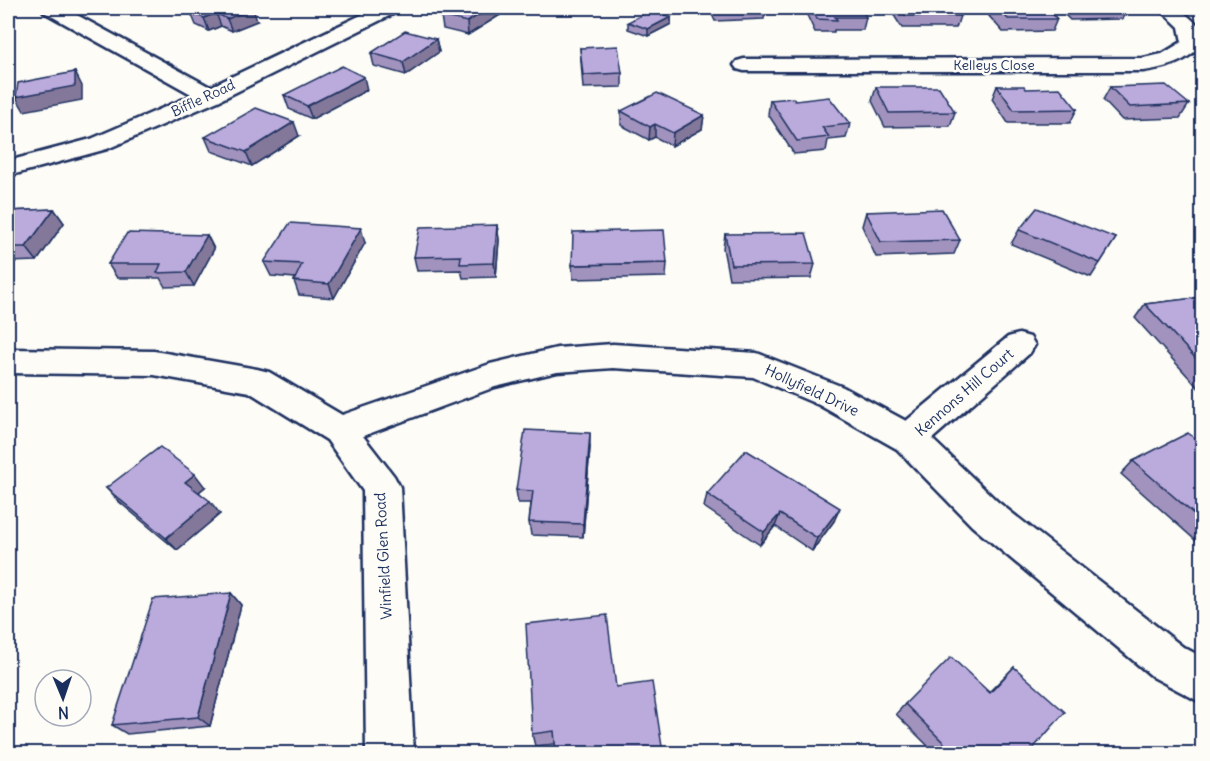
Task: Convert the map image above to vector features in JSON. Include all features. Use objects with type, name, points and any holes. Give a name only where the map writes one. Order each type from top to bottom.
[{"type":"street","points":[[51,8],[210,96]]},
{"type":"street","name":"Biffle Road","points":[[8,169],[99,144],[210,96],[390,8]]},
{"type":"street","name":"Kelleys Close","points":[[744,64],[1124,66],[1157,63],[1180,55],[1192,44],[1188,25],[1168,8]]},
{"type":"street","name":"Kennons Hill Court","points":[[909,439],[1019,345]]},
{"type":"street","name":"Hollyfield Drive","points":[[339,430],[490,376],[557,360],[613,356],[757,365],[831,396],[909,439],[985,514],[1168,662],[1203,681]]},
{"type":"street","name":"Winfield Glen Road","points":[[8,361],[153,363],[257,381],[339,430],[381,487],[390,753]]},
{"type":"building","points":[[204,8],[253,8],[227,19],[216,13],[204,18],[191,13]]},
{"type":"building","points":[[454,8],[490,8],[467,22],[441,16]]},
{"type":"building","points":[[812,8],[861,8],[866,17],[835,17],[837,20],[817,19]]},
{"type":"building","points":[[900,8],[954,8],[960,16],[906,16]]},
{"type":"building","points":[[998,8],[1047,8],[1057,19],[1008,19]]},
{"type":"building","points":[[651,10],[671,17],[648,29],[628,22]]},
{"type":"building","points":[[405,31],[436,39],[403,62],[371,53]]},
{"type":"building","points":[[618,46],[622,73],[583,75],[580,48]]},
{"type":"building","points":[[342,66],[364,77],[307,106],[284,95]]},
{"type":"building","points":[[75,72],[75,86],[16,97],[18,83]]},
{"type":"building","points":[[1166,85],[1189,104],[1130,107],[1110,87]]},
{"type":"building","points":[[997,86],[1024,86],[1026,89],[1060,88],[1077,109],[1014,110]]},
{"type":"building","points":[[876,87],[939,87],[955,112],[889,113]]},
{"type":"building","points":[[657,93],[704,115],[673,133],[655,124],[650,127],[621,111]]},
{"type":"building","points":[[829,97],[850,124],[822,127],[829,137],[797,141],[770,100],[793,98],[795,101]]},
{"type":"building","points":[[256,108],[294,122],[246,152],[205,137]]},
{"type":"building","points":[[1037,208],[1116,238],[1100,263],[1019,230]]},
{"type":"building","points":[[54,209],[26,247],[8,247],[8,211]]},
{"type":"building","points":[[942,209],[960,240],[881,242],[866,212]]},
{"type":"building","points":[[290,223],[361,228],[329,284],[294,281],[302,264],[264,262]]},
{"type":"building","points":[[497,225],[494,263],[460,264],[461,256],[414,257],[420,227]]},
{"type":"building","points":[[664,230],[667,263],[572,265],[573,232]]},
{"type":"building","points":[[127,233],[207,235],[186,272],[157,273],[161,264],[108,264]]},
{"type":"building","points":[[806,233],[815,264],[731,265],[725,234]]},
{"type":"building","points":[[1203,297],[1203,366],[1145,304]]},
{"type":"building","points":[[525,430],[590,433],[583,524],[529,522],[533,491],[516,490]]},
{"type":"building","points":[[1188,433],[1203,444],[1203,522],[1133,461]]},
{"type":"building","points":[[160,447],[195,474],[185,482],[210,501],[166,538],[106,488]]},
{"type":"building","points":[[746,450],[840,508],[817,538],[780,514],[764,532],[707,494]]},
{"type":"building","points":[[231,593],[198,717],[112,725],[153,599]]},
{"type":"building","points":[[607,615],[616,687],[652,682],[663,753],[556,753],[554,731],[532,734],[526,624]]},
{"type":"building","points":[[951,657],[990,693],[1014,667],[1065,712],[1029,753],[954,753],[905,704]]}]
